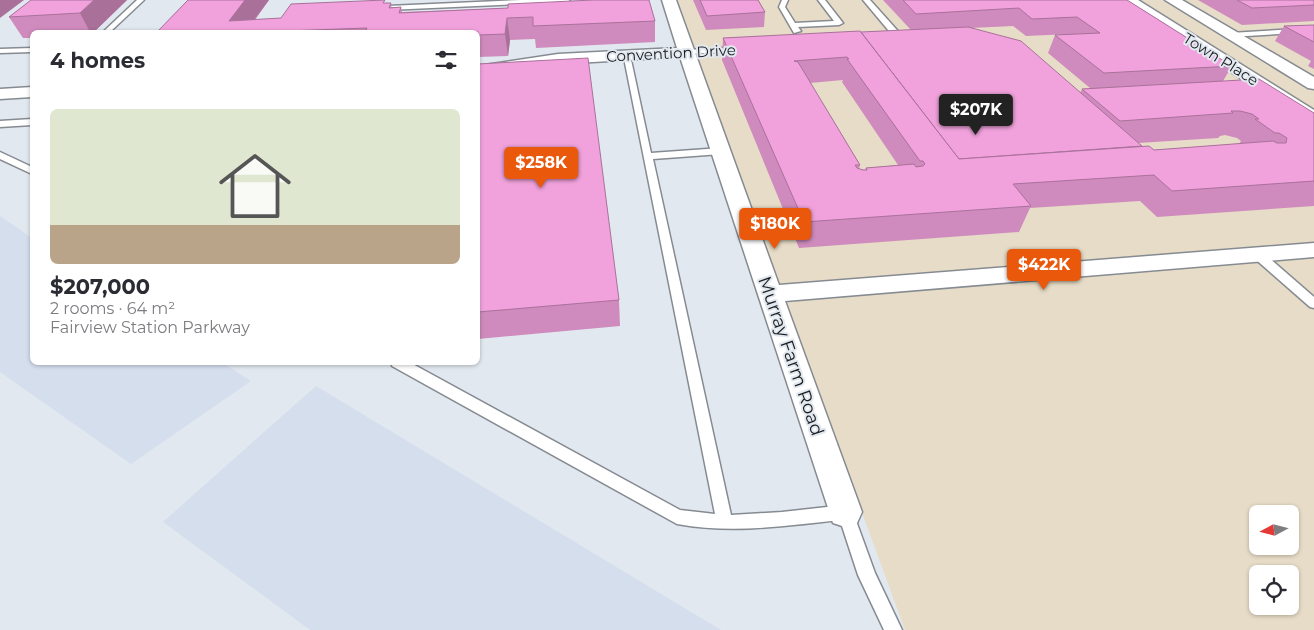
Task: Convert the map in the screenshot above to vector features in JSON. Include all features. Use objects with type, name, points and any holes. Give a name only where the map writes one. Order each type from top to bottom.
[{"type":"street","name":"Murray Farm Road","points":[[669,0],[845,512]]},
{"type":"street","name":"Town Place","points":[[1128,0],[1314,118]]},
{"type":"street","name":"Town Place","points":[[1172,0],[1314,84]]},
{"type":"street","name":"Convention Drive","points":[[480,71],[558,59],[687,52]]},
{"type":"street","points":[[0,94],[30,92]]},
{"type":"street","points":[[770,294],[1314,250]]},
{"type":"lane","points":[[108,30],[141,0]]},
{"type":"lane","points":[[375,0],[375,4],[386,8],[567,0]]},
{"type":"lane","points":[[785,0],[782,7],[802,39]]},
{"type":"lane","points":[[794,25],[839,23],[821,0]]},
{"type":"lane","points":[[866,0],[902,41]]},
{"type":"lane","points":[[1230,35],[1314,30]]},
{"type":"lane","points":[[892,42],[912,40]]},
{"type":"lane","name":"Convention Drive","points":[[687,52],[746,49]]},
{"type":"lane","points":[[0,51],[30,50]]},
{"type":"lane","points":[[626,55],[725,522]]},
{"type":"lane","points":[[1249,90],[1268,89]]},
{"type":"lane","points":[[0,124],[30,122]]},
{"type":"lane","points":[[648,156],[721,151]]},
{"type":"lane","points":[[0,154],[30,170]]},
{"type":"lane","points":[[1257,254],[1314,304]]},
{"type":"lane","points":[[402,365],[677,516],[702,522],[757,523],[845,512],[866,575],[892,630]]},
{"type":"shaded area","points":[[674,0],[1314,0],[1314,630],[905,630]]},
{"type":"shaded area","points":[[0,216],[30,237],[30,365],[226,365],[251,381],[131,464],[0,372]]},
{"type":"shaded area","points":[[316,386],[721,630],[310,630],[163,522]]},
{"type":"building","points":[[31,0],[94,0],[80,13],[9,17]]},
{"type":"building","points":[[188,0],[245,0],[229,21],[281,18],[291,4],[385,0],[383,3],[391,3],[389,8],[401,7],[399,13],[508,8],[508,4],[593,0],[649,0],[655,21],[533,26],[533,17],[507,18],[505,34],[480,35],[480,30],[366,30],[367,28],[159,30]]},
{"type":"building","points":[[700,0],[758,0],[765,12],[707,16]]},
{"type":"building","points":[[903,0],[1127,0],[1232,66],[1104,73],[1055,35],[1100,33],[1077,17],[1032,19],[1019,8],[916,14]]},
{"type":"building","points":[[1237,0],[1314,0],[1314,5],[1252,8]]},
{"type":"building","points":[[1314,25],[1314,42],[1284,26]]},
{"type":"building","points":[[968,27],[1021,41],[1142,146],[959,159],[861,32]]},
{"type":"building","points":[[860,31],[959,159],[1149,146],[1154,150],[1273,141],[1286,143],[1287,138],[1279,133],[1275,133],[1255,119],[1259,119],[1252,114],[1240,111],[1120,121],[1082,89],[1259,79],[1314,113],[1314,181],[1172,191],[1154,175],[1013,184],[1031,206],[804,222],[723,38]],"holes":[[[847,57],[849,59],[847,59],[920,161],[923,161],[925,164],[923,166],[916,167],[914,164],[866,168],[867,170],[857,168],[855,165],[860,165],[798,62],[794,61]]]},
{"type":"building","points":[[588,58],[619,300],[480,312],[480,64]]}]
